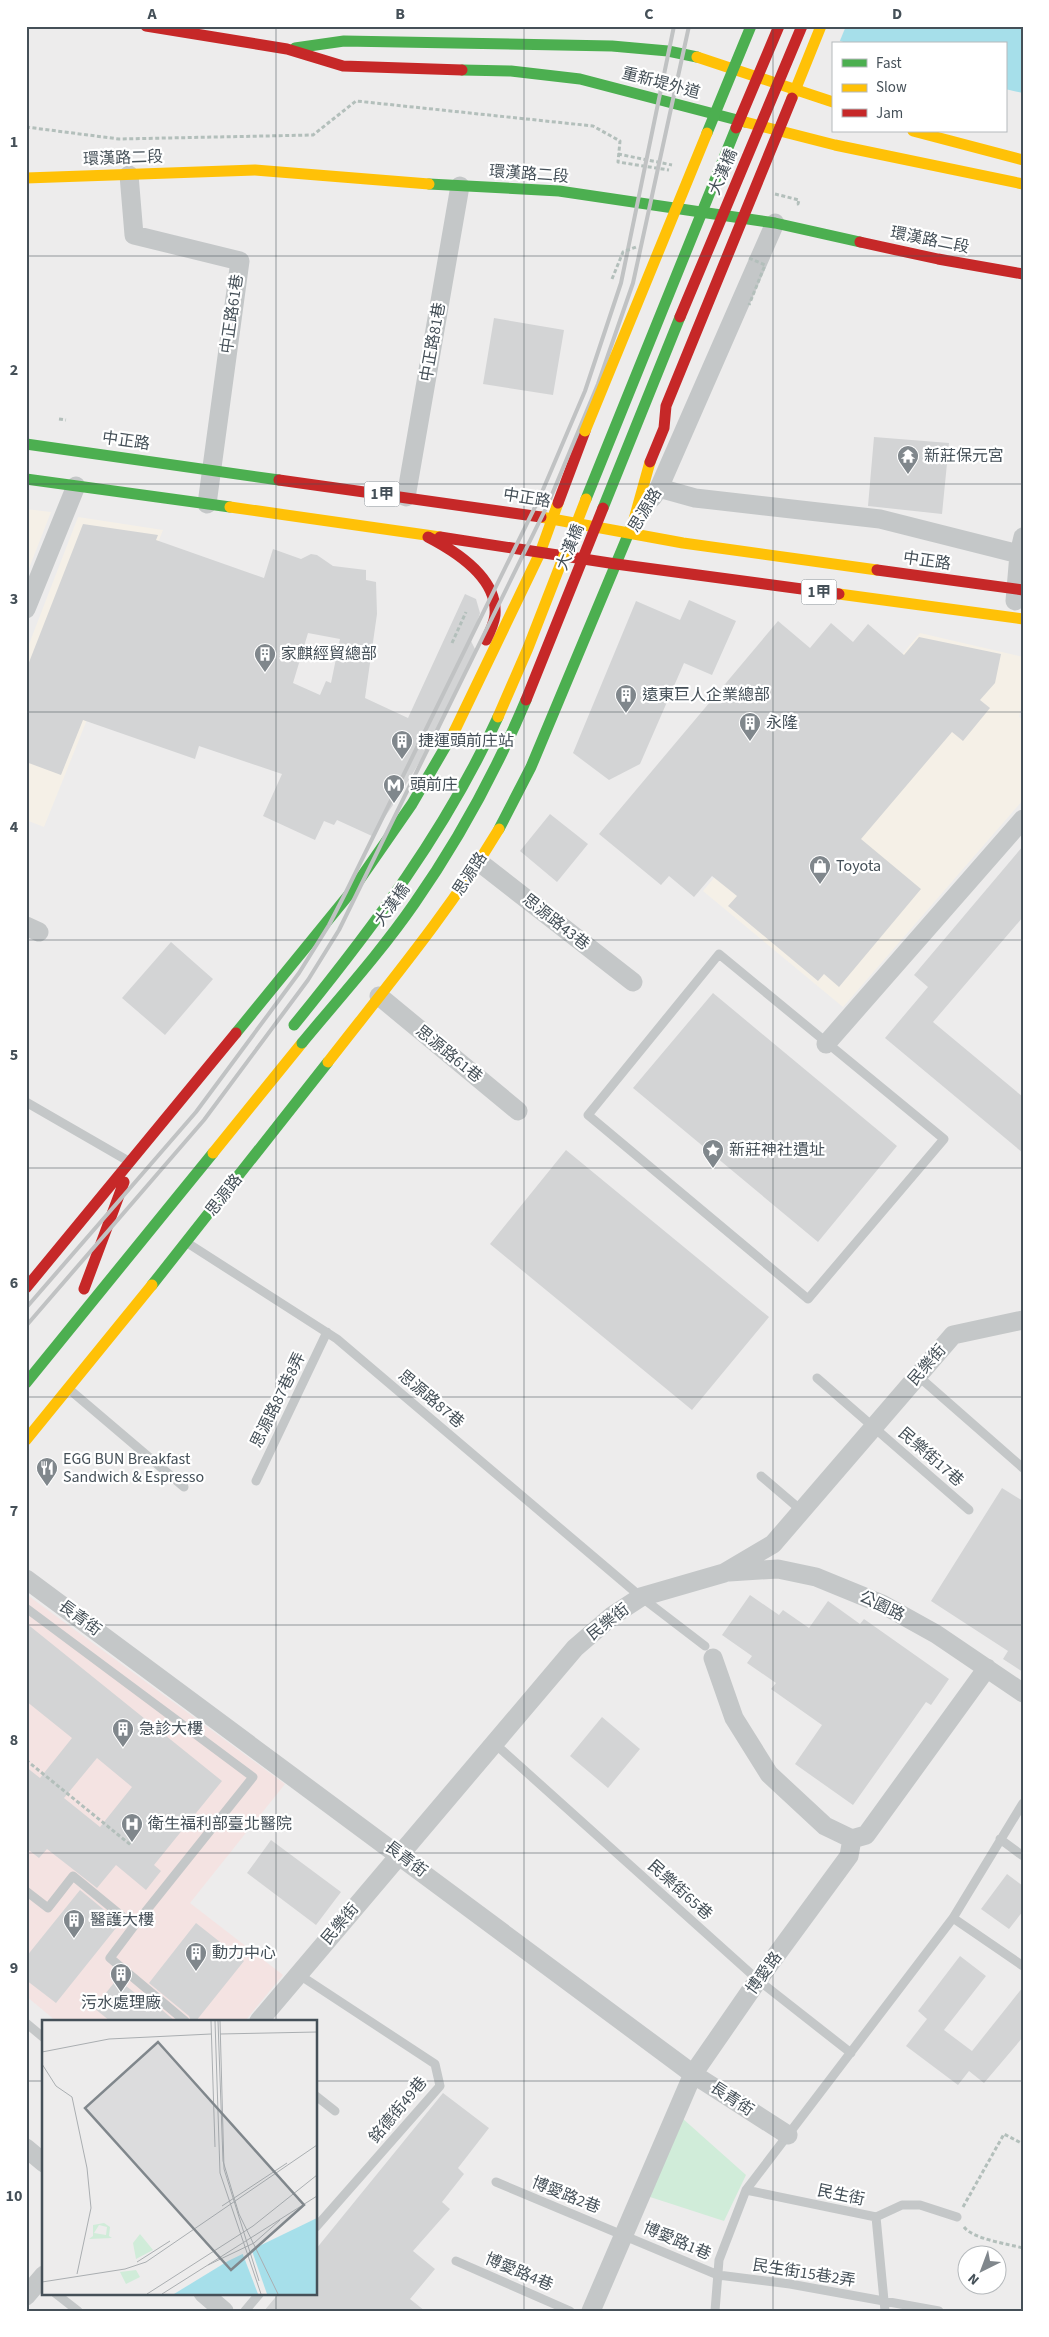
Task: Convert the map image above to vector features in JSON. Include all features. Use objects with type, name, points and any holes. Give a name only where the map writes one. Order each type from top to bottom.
[{"type":"main road","name":"重新堤外道","points":[[146,26],[287,50],[343,66],[511,71],[580,78],[835,145],[1023,184]]},
{"type":"main road","points":[[434,764],[461,740],[492,675],[554,519],[585,431],[751,26]]},
{"type":"main road","name":"大漢橋","points":[[288,1033],[365,939],[398,894],[447,816],[508,694],[637,367],[779,26]]},
{"type":"main road","name":"大漢橋","points":[[302,1043],[381,949],[415,903],[481,796],[525,703],[660,364],[802,26]]},
{"type":"main road","points":[[630,533],[650,462],[664,428],[666,406],[821,26]]},
{"type":"main road","name":"重新堤外道","points":[[287,50],[344,41],[612,46],[659,50],[704,58],[832,102]]},
{"type":"main road","points":[[917,132],[1023,160]]},
{"type":"main road","name":"環漢路二段","points":[[26,178],[255,170],[460,186],[559,191],[775,223],[1023,274]]},
{"type":"main road","name":"中正路","points":[[26,444],[406,497],[554,519],[630,533],[1019,590]]},
{"type":"main road","name":"1甲","points":[[26,479],[423,534],[616,564],[1018,618]]},
{"type":"main road","name":"思源路","points":[[26,1440],[187,1243],[457,895],[479,862],[507,815],[522,763],[561,698],[630,533]]},
{"type":"main road","points":[[26,1288],[131,1163],[351,892],[412,804],[434,764],[490,632],[496,612],[493,598],[476,568],[462,555],[423,534]]},
{"type":"main road","points":[[492,675],[561,698]]},
{"type":"main road","points":[[461,740],[522,763]]},
{"type":"main road","name":"思源路","points":[[26,1383],[142,1243],[302,1043]]},
{"type":"main road","points":[[230,1168],[274,1131]]},
{"type":"main road","points":[[109,1258],[81,1292],[131,1163]]},
{"type":"main road","points":[[142,1243],[186,1206]]},
{"type":"street","name":"中正路61巷","points":[[130,175],[134,235],[240,261],[210,469],[207,504]]},
{"type":"street","name":"中正路81巷","points":[[406,497],[460,186]]},
{"type":"street","points":[[554,519],[564,472],[572,449],[666,207]]},
{"type":"street","name":"思源路","points":[[630,533],[659,488],[775,223]]},
{"type":"street","points":[[26,609],[76,486]]},
{"type":"street","points":[[659,488],[695,498],[880,519],[1021,545],[1018,618]]},
{"type":"street","points":[[826,1044],[1023,819]]},
{"type":"street","name":"思源路43巷","points":[[479,862],[633,982]]},
{"type":"street","name":"思源路61巷","points":[[379,996],[518,1111]]},
{"type":"street","name":"民樂街","points":[[260,2020],[575,1648],[612,1616],[641,1597],[724,1573],[773,1544],[953,1335],[1023,1320]]},
{"type":"street","name":"公園路","points":[[724,1573],[778,1569],[816,1577],[882,1604],[936,1634],[1023,1692]]},
{"type":"street","name":"長青街","points":[[26,1579],[400,1854],[693,2074],[788,2135]]},
{"type":"street","points":[[709,1652],[734,1718],[769,1774],[825,1826],[852,1840],[866,1835],[987,1668]]},
{"type":"street","name":"博愛路","points":[[591,2311],[693,2074],[758,1980],[849,1856],[852,1840]]},
{"type":"street","points":[[26,2148],[42,2161]]},
{"type":"street","points":[[26,2296],[42,2280]]},
{"type":"street","points":[[204,2294],[224,2311]]},
{"type":"lane","points":[[719,954],[826,1044],[944,1139],[808,1299],[588,1115],[719,954]]},
{"type":"lane","points":[[26,1102],[131,1163]]},
{"type":"lane","name":"思源路87巷","points":[[187,1243],[327,1332],[641,1597],[709,1652]]},
{"type":"lane","name":"思源路87巷8弄","points":[[256,1481],[327,1332]]},
{"type":"lane","points":[[918,1376],[1023,1468]]},
{"type":"lane","name":"民樂街17巷","points":[[817,1378],[969,1510]]},
{"type":"lane","points":[[69,1389],[184,1487]]},
{"type":"lane","points":[[761,1476],[802,1511]]},
{"type":"lane","points":[[26,1608],[253,1778],[110,1958],[184,2020]]},
{"type":"lane","name":"民樂街65巷","points":[[494,1743],[758,1980],[851,2053]]},
{"type":"lane","points":[[716,2311],[719,2260],[746,2190],[953,1918],[1023,1802]]},
{"type":"lane","points":[[1000,1839],[1023,1856]]},
{"type":"lane","points":[[26,1891],[48,1908],[74,1876],[134,1926]]},
{"type":"lane","points":[[953,1918],[1023,1966]]},
{"type":"lane","name":"銘德街49巷","points":[[298,1974],[435,2064],[440,2086],[318,2225]]},
{"type":"lane","points":[[26,2023],[42,2036]]},
{"type":"lane","points":[[318,2098],[336,2111]]},
{"type":"lane","name":"博愛路2巷","points":[[496,2182],[624,2235]]},
{"type":"lane","name":"民生街","points":[[746,2190],[876,2217],[902,2205],[920,2205],[957,2217]]},
{"type":"lane","points":[[876,2217],[884,2306]]},
{"type":"lane","name":"博愛路1巷","points":[[624,2235],[718,2275]]},
{"type":"lane","name":"博愛路4巷","points":[[456,2261],[570,2311]]},
{"type":"lane","name":"民生街15巷2弄","points":[[718,2275],[790,2284],[884,2306],[939,2311]]},
{"type":"lane","points":[[56,2294],[78,2311]]},
{"type":"lane","points":[[244,2311],[259,2294]]},
{"type":"path","points":[[26,127],[119,140],[313,136],[356,101],[593,126],[620,141],[618,162],[678,171]]},
{"type":"path","points":[[775,194],[799,200],[798,204]]},
{"type":"path","points":[[748,258],[766,265],[750,305]]},
{"type":"path","points":[[59,419],[66,420]]},
{"type":"path","points":[[452,644],[466,612]]},
{"type":"path","points":[[26,1760],[132,1846]]},
{"type":"path","points":[[1023,2144],[1004,2134],[957,2217],[967,2230],[983,2238],[1023,2248]]},
{"type":"shaded area","points":[[26,509],[51,512],[26,576]]},
{"type":"shaded area","points":[[78,517],[163,530],[44,827],[26,820],[26,652]]},
{"type":"shaded area","points":[[920,633],[1023,657],[1023,699],[1019,717],[1023,719],[1023,800],[843,1007],[703,891]]},
{"type":"shaded area","name":"衛生福利部臺北醫院","points":[[26,1594],[285,1784],[190,1903],[283,1975],[246,2020],[55,2020],[26,1996]]},
{"type":"green space","points":[[682,2118],[746,2175],[724,2221],[647,2196]]},
{"type":"water","points":[[790,26],[1023,26],[1023,93],[1006,89],[1006,42],[843,42]]},
{"type":"pier","points":[[787,26],[846,26],[839,42],[789,29]]},
{"type":"building","points":[[494,318],[564,330],[553,395],[483,384]]},
{"type":"building","name":"新莊保元宮","points":[[874,437],[949,443],[942,514],[868,506]]},
{"type":"building","points":[[83,524],[158,535],[156,540],[264,578],[273,549],[301,559],[311,554],[317,555],[333,566],[366,570],[366,580],[376,582],[377,614],[365,698],[408,718],[465,594],[476,599],[480,613],[471,641],[476,651],[439,730],[372,836],[337,820],[334,825],[324,821],[315,840],[263,816],[282,774],[199,746],[195,759],[83,720],[61,775],[26,762],[26,670]],"holes":[[[308,633],[340,639],[331,683],[326,681],[320,695],[293,683]]]},
{"type":"building","name":"遠東巨人企業總部","points":[[689,600],[736,621],[712,675],[684,663],[640,764],[609,780],[573,753],[636,601],[680,620]]},
{"type":"building","points":[[778,621],[810,648],[831,623],[853,642],[868,624],[904,655],[919,637],[1001,654],[995,683],[980,700],[990,708],[963,741],[952,732],[861,839],[921,889],[839,987],[824,974],[818,981],[728,906],[737,896],[712,876],[694,897],[669,876],[661,885],[599,834]]},
{"type":"building","points":[[550,814],[588,844],[557,882],[520,851]]},
{"type":"building","points":[[1023,846],[1023,917],[933,1022],[1023,1097],[1023,1153],[885,1038],[928,987],[914,975]]},
{"type":"building","points":[[171,942],[213,979],[165,1035],[122,998]]},
{"type":"building","points":[[713,993],[897,1146],[818,1242],[633,1088]]},
{"type":"building","points":[[566,1150],[769,1317],[692,1410],[490,1244]]},
{"type":"building","points":[[1002,1488],[1023,1501],[1023,1672],[1003,1659],[1008,1651],[931,1601]]},
{"type":"building","points":[[750,1595],[779,1615],[783,1610],[809,1628],[828,1601],[860,1624],[864,1619],[949,1679],[931,1705],[926,1702],[853,1805],[795,1764],[822,1725],[771,1689],[776,1683],[747,1663],[752,1656],[722,1635]]},
{"type":"building","name":"急診大樓","points":[[26,1623],[222,1781],[154,1865],[161,1871],[146,1890],[116,1865],[97,1888],[47,1849],[39,1858],[26,1848],[26,1767],[40,1778],[72,1738],[26,1701]],"holes":[[[97,1758],[132,1787],[100,1827],[64,1798]]]},
{"type":"building","points":[[602,1717],[640,1749],[608,1788],[570,1756]]},
{"type":"building","points":[[271,1840],[341,1892],[316,1925],[247,1873]]},
{"type":"building","points":[[1007,1874],[1023,1886],[1023,1911],[1009,1929],[981,1909]]},
{"type":"building","name":"醫護大樓","points":[[80,1890],[120,1923],[56,2003],[26,1980],[26,1957]]},
{"type":"building","name":"動力中心","points":[[196,1923],[244,1961],[197,2020],[191,2020],[189,2016],[149,1983]]},
{"type":"building","points":[[960,1956],[986,1976],[944,2030],[972,2051],[1023,1987],[1023,2037],[984,2083],[969,2071],[958,2085],[906,2046],[927,2019],[918,2011]]},
{"type":"building","name":"污水處理廠","points":[[117,1979],[139,1996],[141,1992],[174,2020],[109,2020],[94,2008]]},
{"type":"building","points":[[443,2093],[489,2128],[458,2168],[464,2174],[442,2202],[450,2209],[413,2251],[435,2269],[410,2299],[425,2311],[264,2311],[278,2294],[318,2294],[318,2247]]},
{"type":"railway","points":[[26,1308],[196,1112],[299,973],[329,925],[346,892],[539,499],[585,391],[621,283],[674,26]]},
{"type":"railway","points":[[26,1326],[204,1120],[308,980],[339,930],[548,504],[598,384],[633,283],[689,26]]},
{"type":"traffic: fast","points":[[707,133],[751,26]]},
{"type":"traffic: fast","points":[[295,48],[344,41],[612,46],[668,51],[697,57]]},
{"type":"traffic: fast","points":[[462,70],[511,71],[580,79],[745,122]]},
{"type":"traffic: fast","points":[[586,499],[736,128]]},
{"type":"traffic: fast","points":[[429,184],[559,191],[775,223],[860,242]]},
{"type":"traffic: fast","points":[[603,508],[680,317]]},
{"type":"traffic: fast","points":[[26,444],[279,480]]},
{"type":"traffic: fast","points":[[26,479],[230,507]]},
{"type":"traffic: fast","points":[[499,829],[531,767],[633,523]]},
{"type":"traffic: fast","points":[[302,1043],[388,940],[446,856],[502,753],[526,700]]},
{"type":"traffic: fast","points":[[294,1025],[406,878],[455,800],[478,759],[498,717]]},
{"type":"traffic: fast","points":[[236,1033],[351,892],[412,804],[454,732]]},
{"type":"traffic: fast","points":[[152,1285],[328,1062]]},
{"type":"traffic: fast","points":[[26,1383],[213,1153]]},
{"type":"traffic: slow","points":[[792,98],[821,26]]},
{"type":"traffic: slow","points":[[697,57],[832,102]]},
{"type":"traffic: slow","points":[[745,122],[835,145],[1023,184]]},
{"type":"traffic: slow","points":[[917,132],[1023,160]]},
{"type":"traffic: slow","points":[[585,431],[707,133]]},
{"type":"traffic: slow","points":[[26,178],[255,170],[429,184]]},
{"type":"traffic: slow","points":[[633,523],[650,462]]},
{"type":"traffic: slow","points":[[498,717],[528,648],[586,499]]},
{"type":"traffic: slow","points":[[454,732],[540,553],[558,503]]},
{"type":"traffic: slow","points":[[230,507],[440,537]]},
{"type":"traffic: slow","points":[[541,517],[683,543],[877,570]]},
{"type":"traffic: slow","points":[[839,594],[1023,619]]},
{"type":"traffic: slow","points":[[328,1062],[438,919],[480,860],[499,829]]},
{"type":"traffic: slow","points":[[213,1153],[302,1043]]},
{"type":"traffic: slow","points":[[26,1440],[152,1285]]},
{"type":"traffic: jam","points":[[146,26],[287,49],[343,66],[462,70]]},
{"type":"traffic: jam","points":[[736,128],[779,26]]},
{"type":"traffic: jam","points":[[680,317],[802,26]]},
{"type":"traffic: jam","points":[[650,462],[664,428],[666,406],[792,98]]},
{"type":"traffic: jam","points":[[860,242],[938,259],[1023,274]]},
{"type":"traffic: jam","points":[[558,503],[585,431]]},
{"type":"traffic: jam","points":[[279,480],[541,517]]},
{"type":"traffic: jam","points":[[526,700],[603,508]]},
{"type":"traffic: jam","points":[[428,537],[473,567],[490,589],[495,615],[492,628],[486,640]]},
{"type":"traffic: jam","points":[[440,537],[616,564],[839,594]]},
{"type":"traffic: jam","points":[[877,570],[1023,590]]},
{"type":"traffic: jam","points":[[26,1288],[236,1033]]},
{"type":"traffic: jam","points":[[84,1289],[124,1182]]},
{"type":"place","name":"新莊保元宮","points":[[908,475]]},
{"type":"place","name":"家麒經貿總部","points":[[265,673]]},
{"type":"place","name":"遠東巨人企業總部","points":[[626,714]]},
{"type":"place","name":"永隆","points":[[750,742]]},
{"type":"place","name":"捷運頭前庄站","points":[[402,760]]},
{"type":"place","name":"頭前庄","points":[[394,804]]},
{"type":"place","name":"Toyota","points":[[820,885]]},
{"type":"place","name":"新莊神社遺址","points":[[713,1169]]},
{"type":"place","name":"EGG BUN Breakfast Sandwich & Espresso","points":[[47,1487]]},
{"type":"place","name":"急診大樓","points":[[123,1748]]},
{"type":"place","name":"衛生福利部臺北醫院","points":[[132,1843]]},
{"type":"place","name":"醫護大樓","points":[[74,1939]]},
{"type":"place","name":"動力中心","points":[[196,1972]]},
{"type":"place","name":"污水處理廠","points":[[121,1993]]}]
